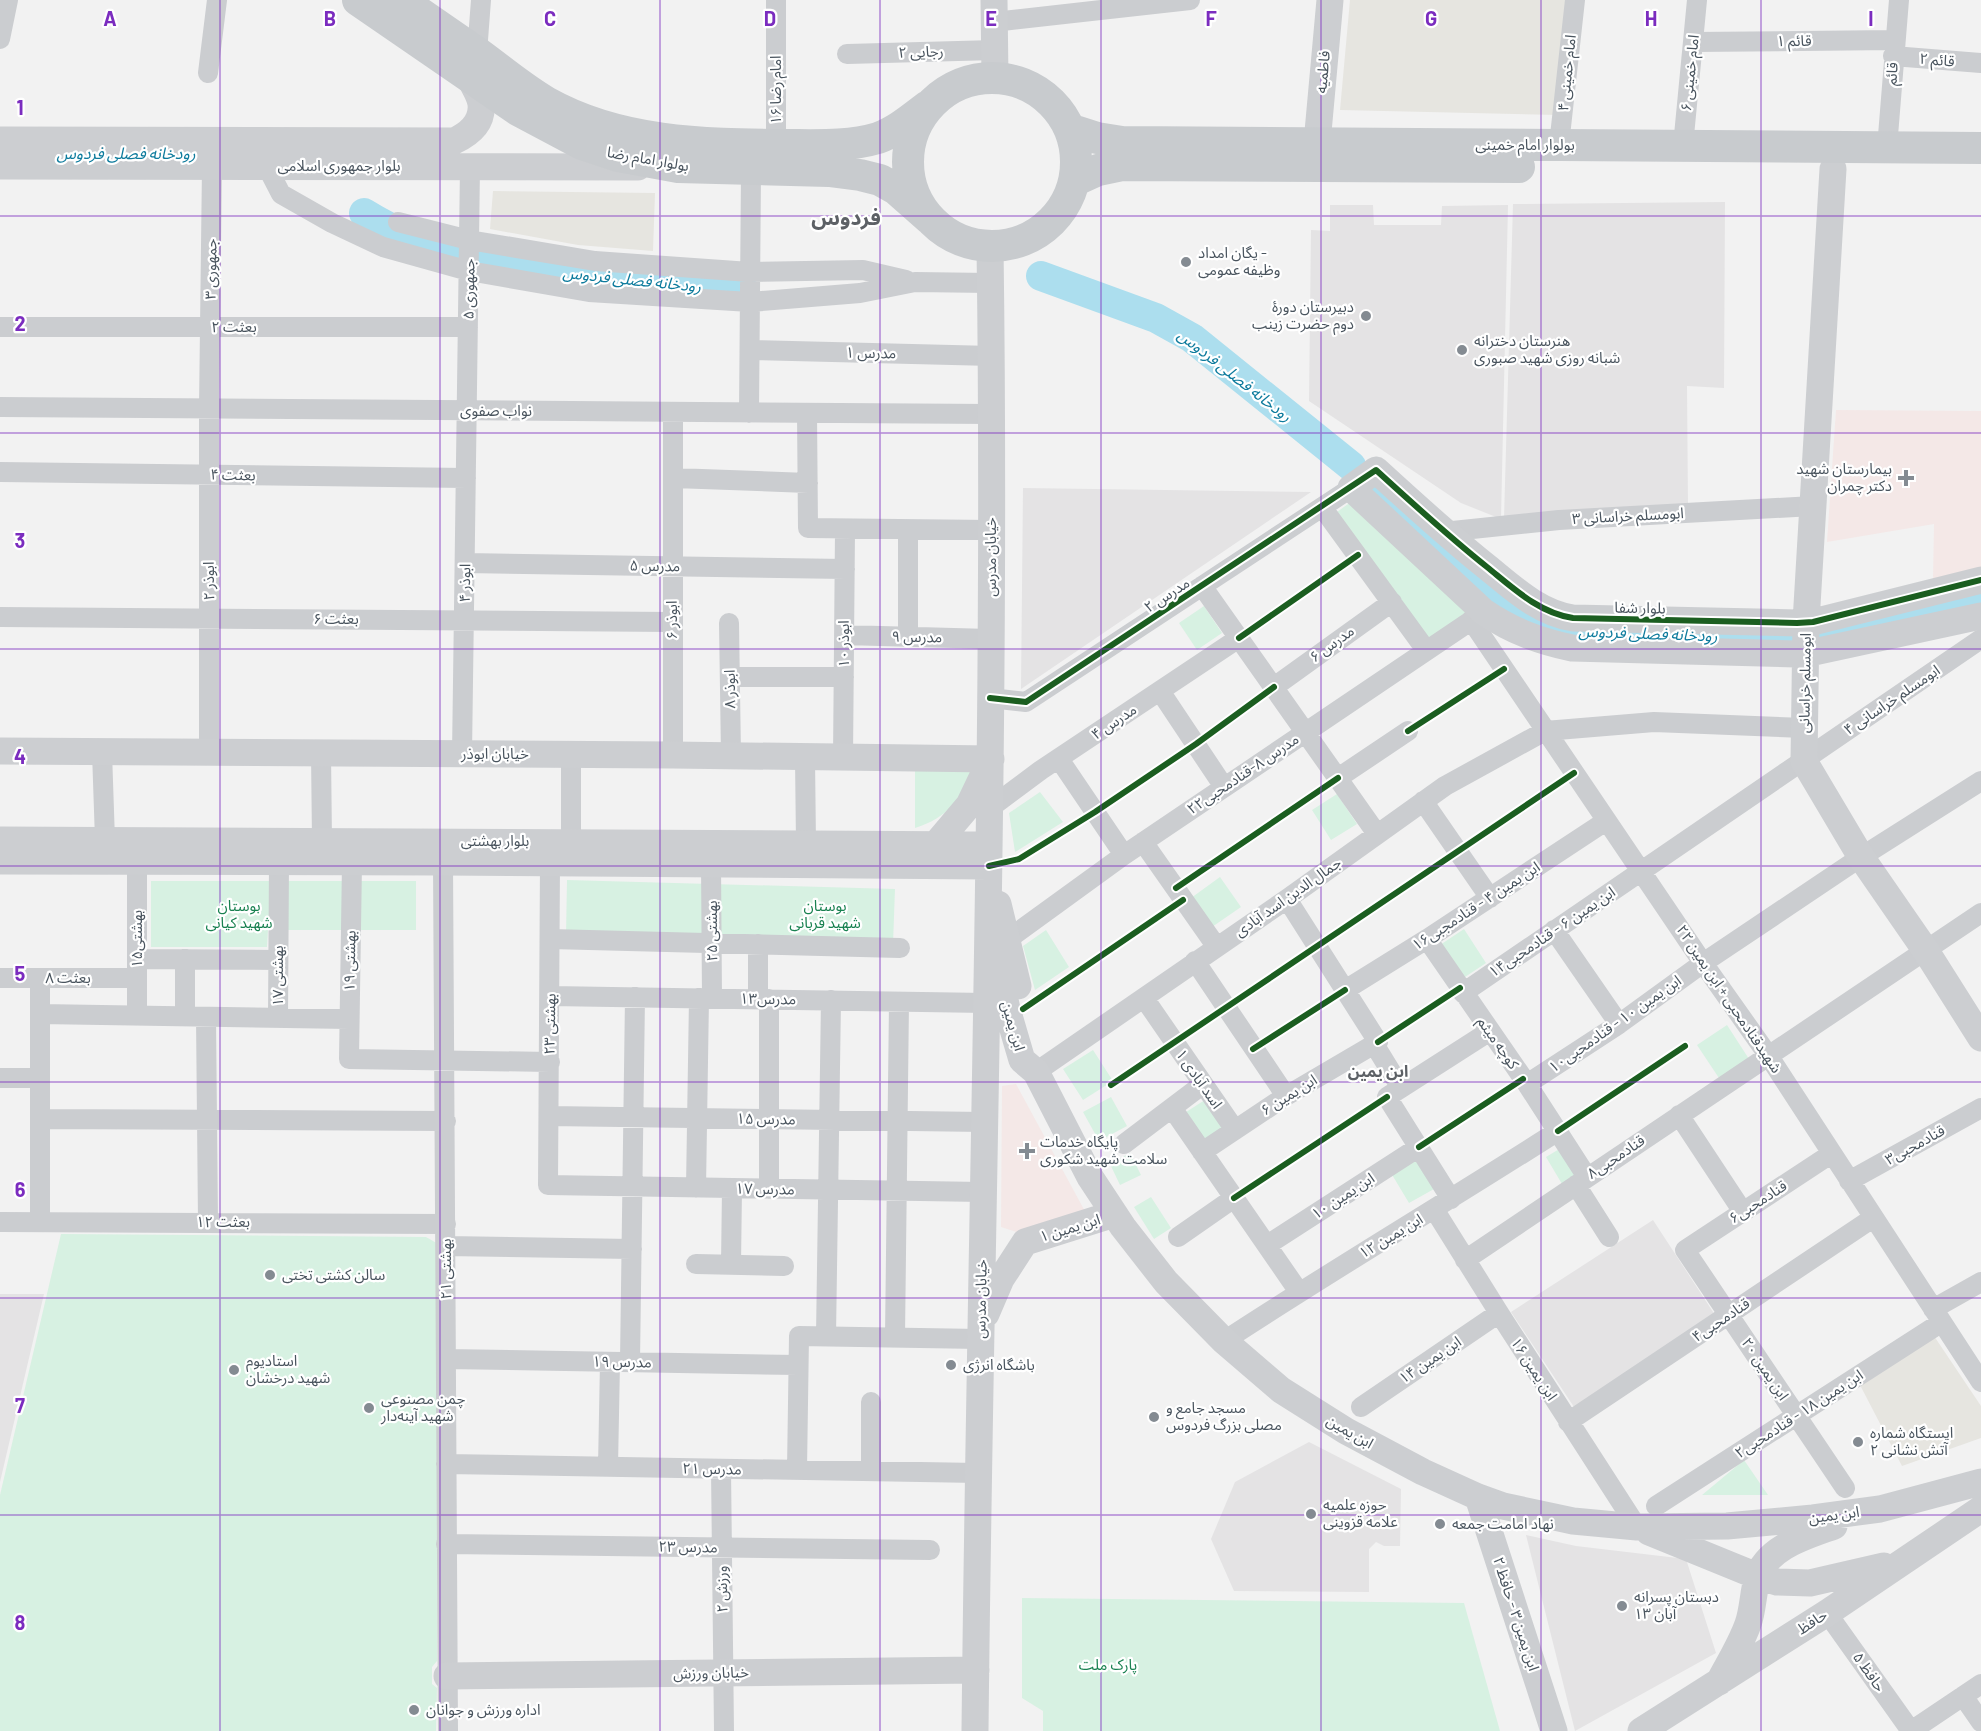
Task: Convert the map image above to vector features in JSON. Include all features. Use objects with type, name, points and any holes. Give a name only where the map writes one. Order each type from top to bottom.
[{"type":"main road","name":"بولوار امام رضا","points":[[358,0],[473,65],[545,101],[606,128],[634,135],[681,141],[776,145],[859,143],[900,128],[928,106]]},
{"type":"main road","name":"بولوار امام رضا","points":[[401,0],[473,65],[518,110],[582,144],[618,156],[678,167],[751,171],[829,171],[860,175],[880,180],[896,189],[930,219]]},
{"type":"main road","name":"فاطمیه","points":[[1317,143],[1330,0]]},
{"type":"main road","points":[[994,11],[995,64]]},
{"type":"main road","points":[[995,64],[1020,81],[1042,92],[1059,109],[1071,130],[1077,155],[1076,180],[1065,207],[1045,229],[1019,243],[990,247],[967,243],[947,234],[930,219],[916,199],[909,175],[908,151],[915,127],[928,106],[947,89],[971,80],[995,64]]},
{"type":"main road","name":"بلوار جمهوری اسلامی","points":[[0,166],[212,166],[266,153],[454,141],[470,134],[478,120],[481,103],[473,65]]},
{"type":"main road","name":"بولوار امام خمینی","points":[[1071,130],[1097,138],[1122,142],[1981,148]]},
{"type":"main road","name":"بلوار جمهوری اسلامی","points":[[0,140],[266,153],[471,167],[678,167]]},
{"type":"main road","name":"بولوار امام خمینی","points":[[1076,180],[1098,170],[1122,165],[1981,169]]},
{"type":"main road","name":"ابومسلم خراسانی","points":[[1804,761],[1806,622],[1833,169]]},
{"type":"main road","name":"خیابان مدرس","points":[[975,1731],[991,759],[990,247]]},
{"type":"main road","name":"بلوار شفا","points":[[1351,488],[1376,470],[1443,532],[1524,597],[1558,616],[1806,622],[1981,580]]},
{"type":"main road","points":[[1351,488],[1477,616],[1541,641],[1572,648],[1657,652],[1806,653],[1981,616]]},
{"type":"main road","name":"خیابان ابوذر","points":[[0,751],[991,759]]},
{"type":"main road","points":[[936,844],[969,804],[991,759]]},
{"type":"main road","points":[[1804,761],[1861,857],[1926,951],[1981,1038]]},
{"type":"main road","name":"بلوار بهشتی","points":[[0,840],[806,843],[905,855],[936,844],[989,856]]},
{"type":"main road","name":"بلوار بهشتی","points":[[0,861],[711,864],[905,855],[989,856]]},
{"type":"main road","name":"خیابان مدرس","points":[[989,856],[1006,940],[1023,1009],[1038,1055],[1036,1072]]},
{"type":"main road","name":"ابن یمین","points":[[988,914],[1007,1009],[1022,1060],[1036,1072],[1090,1177],[1114,1214],[1166,1282],[1224,1341],[1281,1390],[1346,1431],[1423,1472],[1478,1497],[1530,1513],[1573,1521],[1637,1527],[1757,1524],[1880,1509],[1981,1482]]},
{"type":"main road","points":[[980,1339],[993,1295],[1009,1265],[1025,1242],[993,1228],[982,1203]]},
{"type":"main road","name":"ابن یمین ۱","points":[[1025,1242],[1114,1214]]},
{"type":"main road","name":"ابن یمین ۳ - حافظ ۲","points":[[1478,1497],[1554,1731]]},
{"type":"main road","points":[[1719,1682],[1748,1624],[1757,1576],[1767,1561],[1781,1548],[1797,1539],[1880,1509]]},
{"type":"main road","name":"حافظ","points":[[1650,1729],[1981,1509]]},
{"type":"main road","points":[[1498,1560],[1502,1545],[1530,1513]]},
{"type":"main road","points":[[1637,1527],[1777,1582],[1810,1583],[1904,1561]]},
{"type":"main road","points":[[1748,1624],[1754,1634],[1762,1640],[1777,1645]]},
{"type":"main road","name":"خیابان ورزش","points":[[447,1676],[976,1670]]},
{"type":"street","points":[[0,39],[8,0]]},
{"type":"street","points":[[208,73],[217,0]]},
{"type":"street","points":[[473,65],[482,0]]},
{"type":"street","name":"امام رضا ۱۶","points":[[776,0],[776,145]]},
{"type":"street","points":[[994,11],[1190,0]]},
{"type":"street","name":"امام خمینی ۴","points":[[1559,145],[1575,0]]},
{"type":"street","name":"امام خمینی ۶","points":[[1683,146],[1697,0]]},
{"type":"street","name":"قائم","points":[[1887,148],[1899,0]]},
{"type":"street","name":"قائم ۱","points":[[1693,42],[1894,48]]},
{"type":"street","name":"قائم ۲","points":[[1894,48],[1981,63]]},
{"type":"street","name":"رجایی ۲","points":[[848,54],[995,64]]},
{"type":"street","points":[[266,153],[281,194],[332,223],[383,247],[469,272],[589,292],[750,302],[860,293],[915,282],[990,283]]},
{"type":"street","name":"جمهوری ۳","points":[[209,409],[212,166]]},
{"type":"street","name":"جمهوری ۵","points":[[467,411],[471,167]]},
{"type":"street","points":[[749,413],[751,171]]},
{"type":"street","points":[[398,222],[469,240],[594,261],[750,273],[863,270],[915,282]]},
{"type":"street","name":"بعثت ۲","points":[[0,327],[468,327]]},
{"type":"street","name":"مدرس ۱","points":[[750,350],[992,356]]},
{"type":"street","name":"نواب صفوی","points":[[0,407],[991,414]]},
{"type":"street","name":"ابوذر ۲","points":[[209,409],[209,753]]},
{"type":"street","name":"ابوذر ۴","points":[[462,755],[467,411]]},
{"type":"street","name":"ابوذر ۶","points":[[673,755],[674,412]]},
{"type":"street","points":[[807,413],[808,528],[991,530]]},
{"type":"street","name":"بعثت ۴","points":[[0,472],[466,478]]},
{"type":"street","points":[[674,478],[808,483]]},
{"type":"street","name":"مدرس ۲","points":[[990,698],[1026,702],[1351,488]]},
{"type":"street","name":"ابومسلم خراسانی ۳","points":[[1443,532],[1559,520],[1813,506]]},
{"type":"street","points":[[1322,507],[1426,650]]},
{"type":"street","name":"ابوذر ۱۰","points":[[843,758],[845,530]]},
{"type":"street","points":[[908,530],[908,637]]},
{"type":"street","name":"مدرس ۵","points":[[465,563],[845,569]]},
{"type":"street","points":[[1202,586],[1377,834]]},
{"type":"street","name":"مدرس ۶","points":[[1274,687],[1392,602]]},
{"type":"street","name":"مدرس ۸-قنادمحبی۲۲","points":[[1006,940],[1124,855],[1477,616]]},
{"type":"street","name":"شهیدقنادمحبی + ابن یمین ۲۲","points":[[1477,616],[1545,731],[1768,1055],[1981,1382]]},
{"type":"street","name":"بعثت ۶","points":[[0,617],[672,622]]},
{"type":"street","name":"ابوذر ۸","points":[[729,623],[731,756]]},
{"type":"street","name":"مدرس ۹","points":[[844,635],[990,639]]},
{"type":"street","name":"مدرس ۴","points":[[990,808],[1239,638]]},
{"type":"street","name":"ابومسلم خراسانی ۴","points":[[1641,872],[1981,639]]},
{"type":"street","points":[[730,677],[844,677]]},
{"type":"street","points":[[1161,691],[1224,787]]},
{"type":"street","points":[[1545,731],[1654,722],[1804,728]]},
{"type":"street","points":[[1338,778],[1408,731]]},
{"type":"street","name":"جمال الدین اسد آبادی","points":[[1036,1072],[1287,899],[1445,786],[1545,731]]},
{"type":"street","points":[[102,752],[105,840]]},
{"type":"street","points":[[321,753],[322,841]]},
{"type":"street","points":[[571,754],[571,842]]},
{"type":"street","points":[[805,758],[806,843]]},
{"type":"street","points":[[1059,759],[1124,855]]},
{"type":"street","name":"ابن یمین ۱۰ - قنادمحبی۱۰","points":[[1527,1084],[1861,857],[1981,781]]},
{"type":"street","points":[[1423,801],[1490,898]]},
{"type":"street","name":"ابن یمین ۴ - قنادمجبی۱۶","points":[[1345,990],[1606,821]]},
{"type":"street","points":[[1143,842],[1216,946]]},
{"type":"street","name":"بهشتی۱۵","points":[[137,862],[137,1016]]},
{"type":"street","name":"بهشتی ۱۷","points":[[278,1018],[279,862]]},
{"type":"street","name":"بهشتی ۲۱","points":[[443,862],[446,1060],[448,1731]]},
{"type":"street","name":"بهشتی ۱۹","points":[[352,863],[349,1059],[446,1060]]},
{"type":"street","name":"بهشتی ۲۳","points":[[548,1185],[550,863]]},
{"type":"street","name":"بهشتی ۲۵","points":[[696,1188],[698,1118],[712,943],[711,864]]},
{"type":"street","name":"ابن یمین ۶ - قنادمحبی۱۴","points":[[1463,993],[1641,872]]},
{"type":"street","name":"ابن یمین ۱۶","points":[[1287,899],[1376,1043],[1394,1093],[1419,1147],[1465,1260],[1637,1527]]},
{"type":"street","name":"قنادمحبی۸","points":[[1465,1260],[1981,913]]},
{"type":"street","points":[[1554,930],[1618,1024]]},
{"type":"street","points":[[550,939],[900,948]]},
{"type":"street","name":"کوچه میثم","points":[[1427,939],[1558,1131],[1609,1237]]},
{"type":"street","points":[[758,944],[764,999],[769,1119],[769,1189]]},
{"type":"street","points":[[184,959],[185,1016]]},
{"type":"street","name":"بعثت ۸","points":[[0,978],[40,978],[137,969],[184,959],[278,960]]},
{"type":"street","points":[[1195,961],[1286,1096]]},
{"type":"street","points":[[40,978],[40,1221]]},
{"type":"street","name":"مدرس۱۳","points":[[550,996],[986,1003]]},
{"type":"street","points":[[630,1362],[635,997]]},
{"type":"street","name":"اسد آبادی ۱","points":[[1144,998],[1235,1130]]},
{"type":"street","points":[[826,1336],[831,1000]]},
{"type":"street","points":[[895,1337],[899,1002]]},
{"type":"street","points":[[40,1014],[349,1019]]},
{"type":"street","points":[[206,1017],[208,1222]]},
{"type":"street","points":[[1394,1093],[1490,1031]]},
{"type":"street","name":"ابن یمین ۶","points":[[1202,1152],[1286,1096],[1376,1043]]},
{"type":"street","points":[[446,1060],[550,1062]]},
{"type":"street","points":[[0,1078],[40,1078]]},
{"type":"street","points":[[1124,1144],[1202,1085]]},
{"type":"street","points":[[1172,1108],[1299,1292]]},
{"type":"street","name":"قنادمحبی۳","points":[[1849,1181],[1981,1108]]},
{"type":"street","points":[[1679,1115],[1743,1212]]},
{"type":"street","name":"مدرس ۱۵","points":[[549,1116],[984,1122]]},
{"type":"street","points":[[40,1119],[446,1121]]},
{"type":"street","name":"ابن یمین ۱۲","points":[[1224,1341],[1558,1131]]},
{"type":"street","name":"ابن یمین ۱۰","points":[[1267,1245],[1419,1147]]},
{"type":"street","name":"قنادمحبی۶","points":[[1685,1250],[1831,1154]]},
{"type":"street","name":"مدرس ۱۷","points":[[548,1185],[897,1191],[982,1203]]},
{"type":"street","points":[[731,1265],[732,1188]]},
{"type":"street","points":[[1178,1237],[1234,1198]]},
{"type":"street","name":"قنادمحبی۴","points":[[1568,1422],[1873,1218]]},
{"type":"street","name":"بعثت ۱۲","points":[[0,1222],[446,1224]]},
{"type":"street","points":[[446,1246],[632,1249]]},
{"type":"street","name":"ابن یمین ۲۰","points":[[1685,1250],[1845,1488]]},
{"type":"street","points":[[696,1264],[784,1266]]},
{"type":"street","name":"ابن یمین ۱۸ - قنادمحبی۲","points":[[1656,1506],[1796,1415],[1937,1316],[1981,1282]]},
{"type":"street","name":"ابن یمین ۱۴","points":[[1361,1407],[1498,1313]]},
{"type":"street","points":[[797,1470],[799,1336],[980,1339]]},
{"type":"street","name":"مدرس ۱۹","points":[[446,1359],[798,1365]]},
{"type":"street","points":[[609,1467],[610,1362]]},
{"type":"street","points":[[871,1402],[871,1471]]},
{"type":"street","name":"مدرس ۲۱","points":[[446,1464],[978,1473]]},
{"type":"street","name":"ورزش ۲","points":[[721,1469],[724,1731]]},
{"type":"street","name":"مدرس ۲۳","points":[[446,1544],[930,1550]]},
{"type":"street","name":"حافظ ۵","points":[[1827,1613],[1911,1731]]},
{"type":"street","points":[[1911,1731],[1981,1684]]},
{"type":"street","points":[[1963,1696],[1981,1722]]},
{"type":"shaded area","points":[[1350,0],[1571,0],[1559,115],[1340,110]]},
{"type":"shaded area","points":[[493,191],[655,193],[653,251],[578,245],[490,229]]},
{"type":"shaded area","points":[[1725,202],[1724,388],[1687,386],[1688,507],[1504,519],[1513,204]]},
{"type":"shaded area","points":[[1330,205],[1373,205],[1374,225],[1441,225],[1442,206],[1508,205],[1501,519],[1461,503],[1309,401],[1311,230],[1330,231]]},
{"type":"shaded area","name":"بیمارستان شهید دکتر چمران","points":[[1836,410],[1981,411],[1981,569],[1933,580],[1934,524],[1827,542]]},
{"type":"shaded area","points":[[1023,488],[1311,492],[1021,689]]},
{"type":"shaded area","name":"پایگاه خدمات سلامت شهید شکوری","points":[[1016,1084],[1087,1215],[1026,1235],[1001,1227],[1002,1086]]},
{"type":"shaded area","points":[[1653,1220],[1715,1315],[1574,1407],[1511,1312]]},
{"type":"shaded area","points":[[0,1294],[44,1294],[0,1482]]},
{"type":"shaded area","points":[[1934,1336],[1981,1406],[1981,1438],[1902,1466],[1860,1385]]},
{"type":"shaded area","name":"حوزه علمیه علامه قزوینی","points":[[1309,1442],[1401,1489],[1400,1546],[1384,1546],[1376,1542],[1369,1549],[1369,1592],[1234,1591],[1211,1539],[1235,1482]]},
{"type":"shaded area","name":"دبستان پسرانه ۱۳ آبان","points":[[1526,1535],[1576,1546],[1686,1559],[1716,1653],[1575,1731]]},
{"type":"green space","points":[[1355,499],[1470,612],[1429,642],[1337,512]]},
{"type":"green space","points":[[1204,606],[1222,633],[1197,650],[1179,623]]},
{"type":"green space","points":[[915,767],[972,767],[964,789],[952,806],[936,819],[915,828]]},
{"type":"green space","points":[[1040,792],[1063,822],[1015,852],[1009,813]]},
{"type":"green space","points":[[1337,794],[1357,824],[1331,840],[1312,810]]},
{"type":"green space","points":[[1220,877],[1241,907],[1212,927],[1191,898]]},
{"type":"green space","name":"بوستان شهید قربانی","points":[[567,880],[895,889],[893,944],[566,935]]},
{"type":"green space","name":"بوستان شهید کیانی","points":[[151,881],[416,881],[416,930],[268,930],[267,947],[151,947]]},
{"type":"green space","points":[[1464,929],[1486,963],[1462,979],[1440,945]]},
{"type":"green space","points":[[1046,930],[1069,967],[1035,990],[1023,946]]},
{"type":"green space","points":[[1727,1025],[1749,1059],[1719,1078],[1697,1045]]},
{"type":"green space","points":[[1093,1050],[1113,1081],[1083,1100],[1063,1069]]},
{"type":"green space","points":[[1111,1097],[1127,1126],[1099,1141],[1083,1112]]},
{"type":"green space","points":[[1208,1098],[1227,1129],[1203,1144],[1183,1114]]},
{"type":"green space","points":[[1561,1148],[1577,1175],[1562,1184],[1546,1157]]},
{"type":"green space","points":[[1130,1153],[1141,1175],[1120,1185],[1110,1164]]},
{"type":"green space","points":[[1416,1158],[1434,1189],[1409,1203],[1391,1173]]},
{"type":"green space","points":[[1151,1197],[1171,1228],[1154,1239],[1134,1207]]},
{"type":"green space","name":"استادیوم شهید درخشان","points":[[61,1234],[426,1237],[440,1245],[437,1661],[432,1667],[432,1684],[437,1688],[436,1731],[0,1731],[0,1495]]},
{"type":"green space","points":[[1744,1460],[1768,1495],[1702,1495]]},
{"type":"green space","name":"پارک ملت","points":[[1022,1598],[1464,1603],[1500,1731],[1043,1731],[1043,1711],[1022,1698]]},
{"type":"waterway","name":"رودخانه فصلی فردوس","points":[[364,213],[408,236],[455,253]]},
{"type":"waterway","name":"رودخانه فصلی فردوس","points":[[484,258],[594,278],[744,291]]},
{"type":"waterway","name":"رودخانه فصلی فردوس","points":[[1041,276],[1156,318],[1192,338],[1351,466]]},
{"type":"waterway","name":"رودخانه فصلی فردوس","points":[[1379,492],[1490,589],[1541,622],[1575,632],[1786,636]]},
{"type":"waterway","name":"رودخانه فصلی فردوس","points":[[1822,635],[1981,596]]},
{"type":"cycle path","points":[[990,698],[1026,702],[1376,470],[1444,531],[1517,591],[1549,611],[1573,618],[1813,622],[1981,580]]},
{"type":"cycle path","points":[[1239,638],[1358,555]]},
{"type":"cycle path","points":[[1408,731],[1504,669]]},
{"type":"cycle path","points":[[989,866],[1019,859],[1095,812],[1196,744],[1274,687]]},
{"type":"cycle path","points":[[1111,1085],[1574,773]]},
{"type":"cycle path","points":[[1176,888],[1338,778]]},
{"type":"cycle path","points":[[1023,1009],[1183,900]]},
{"type":"cycle path","points":[[1378,1042],[1460,988]]},
{"type":"cycle path","points":[[1253,1049],[1345,990]]},
{"type":"cycle path","points":[[1558,1131],[1685,1046]]},
{"type":"cycle path","points":[[1419,1147],[1523,1079]]},
{"type":"cycle path","points":[[1234,1198],[1387,1097]]},
{"type":"place","name":"یگان امداد - وظیفه عمومی","points":[[1186,262]]},
{"type":"place","name":"دبیرستان دورهٔ دوم حضرت زینب","points":[[1366,316]]},
{"type":"place","name":"هنرستان دخترانه شبانه روزی شهید صبوری","points":[[1462,350]]},
{"type":"place","name":"بیمارستان شهید دکتر چمران","points":[[1906,478]]},
{"type":"place","name":"پایگاه خدمات سلامت شهید شکوری","points":[[1027,1151]]},
{"type":"place","name":"سالن کشتی تختی","points":[[270,1275]]},
{"type":"place","name":"باشگاه انرژی","points":[[951,1365]]},
{"type":"place","name":"استادیوم شهید درخشان","points":[[234,1370]]},
{"type":"place","name":"چمن مصنوعی شهید آینه‌دار","points":[[369,1408]]},
{"type":"place","name":"مسجد جامع و مصلی بزرگ فردوس","points":[[1154,1417]]},
{"type":"place","name":"ایستگاه شماره ۲ آتش نشانی","points":[[1858,1442]]},
{"type":"place","name":"حوزه علمیه علامه قزوینی","points":[[1311,1514]]},
{"type":"place","name":"نهاد امامت جمعه","points":[[1440,1524]]},
{"type":"place","name":"دبستان پسرانه ۱۳ آبان","points":[[1622,1606]]},
{"type":"place","name":"اداره ورزش و جوانان","points":[[414,1710]]},
{"type":"district","name":"فردوس","points":[[846,218]]},
{"type":"district","name":"ابن یمین","points":[[1378,1071]]}]
